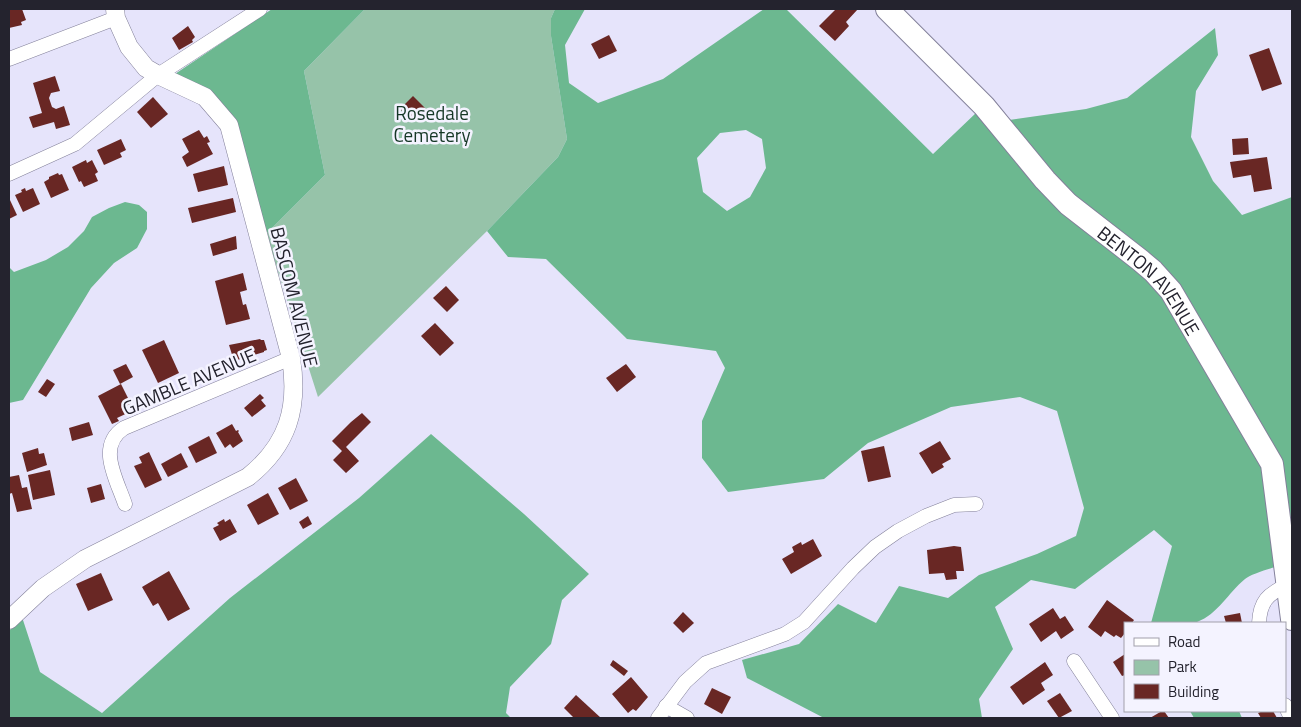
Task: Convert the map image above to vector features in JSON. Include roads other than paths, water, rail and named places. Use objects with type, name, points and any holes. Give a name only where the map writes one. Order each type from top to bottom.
[{"type":"main road","name":"BENTON AVENUE","points":[[887,9],[984,106],[1045,180],[1068,204],[1140,260],[1171,291],[1272,464],[1292,619]]},
{"type":"street","points":[[9,174],[74,144],[158,75],[260,9]]},
{"type":"street","points":[[9,59],[116,14]]},
{"type":"street","name":"BASCOM AVENUE","points":[[9,620],[43,588],[85,559],[239,482],[258,469],[276,448],[289,422],[294,395],[291,358],[229,125],[205,97],[146,68],[129,47],[116,14]]},
{"type":"street","name":"GAMBLE AVENUE","points":[[125,504],[110,459],[109,450],[116,433],[291,358]]},
{"type":"street","points":[[658,718],[685,682],[706,663],[785,634],[804,622],[870,552],[898,531],[926,516],[954,505],[976,504]]},
{"type":"street","points":[[1259,622],[1260,607],[1271,593],[1287,585]]},
{"type":"street","points":[[1074,661],[1112,718]]},
{"type":"street","points":[[666,706],[687,718]]},
{"type":"park label","name":"Rosedale Cemetery","points":[[432,123]]}]
